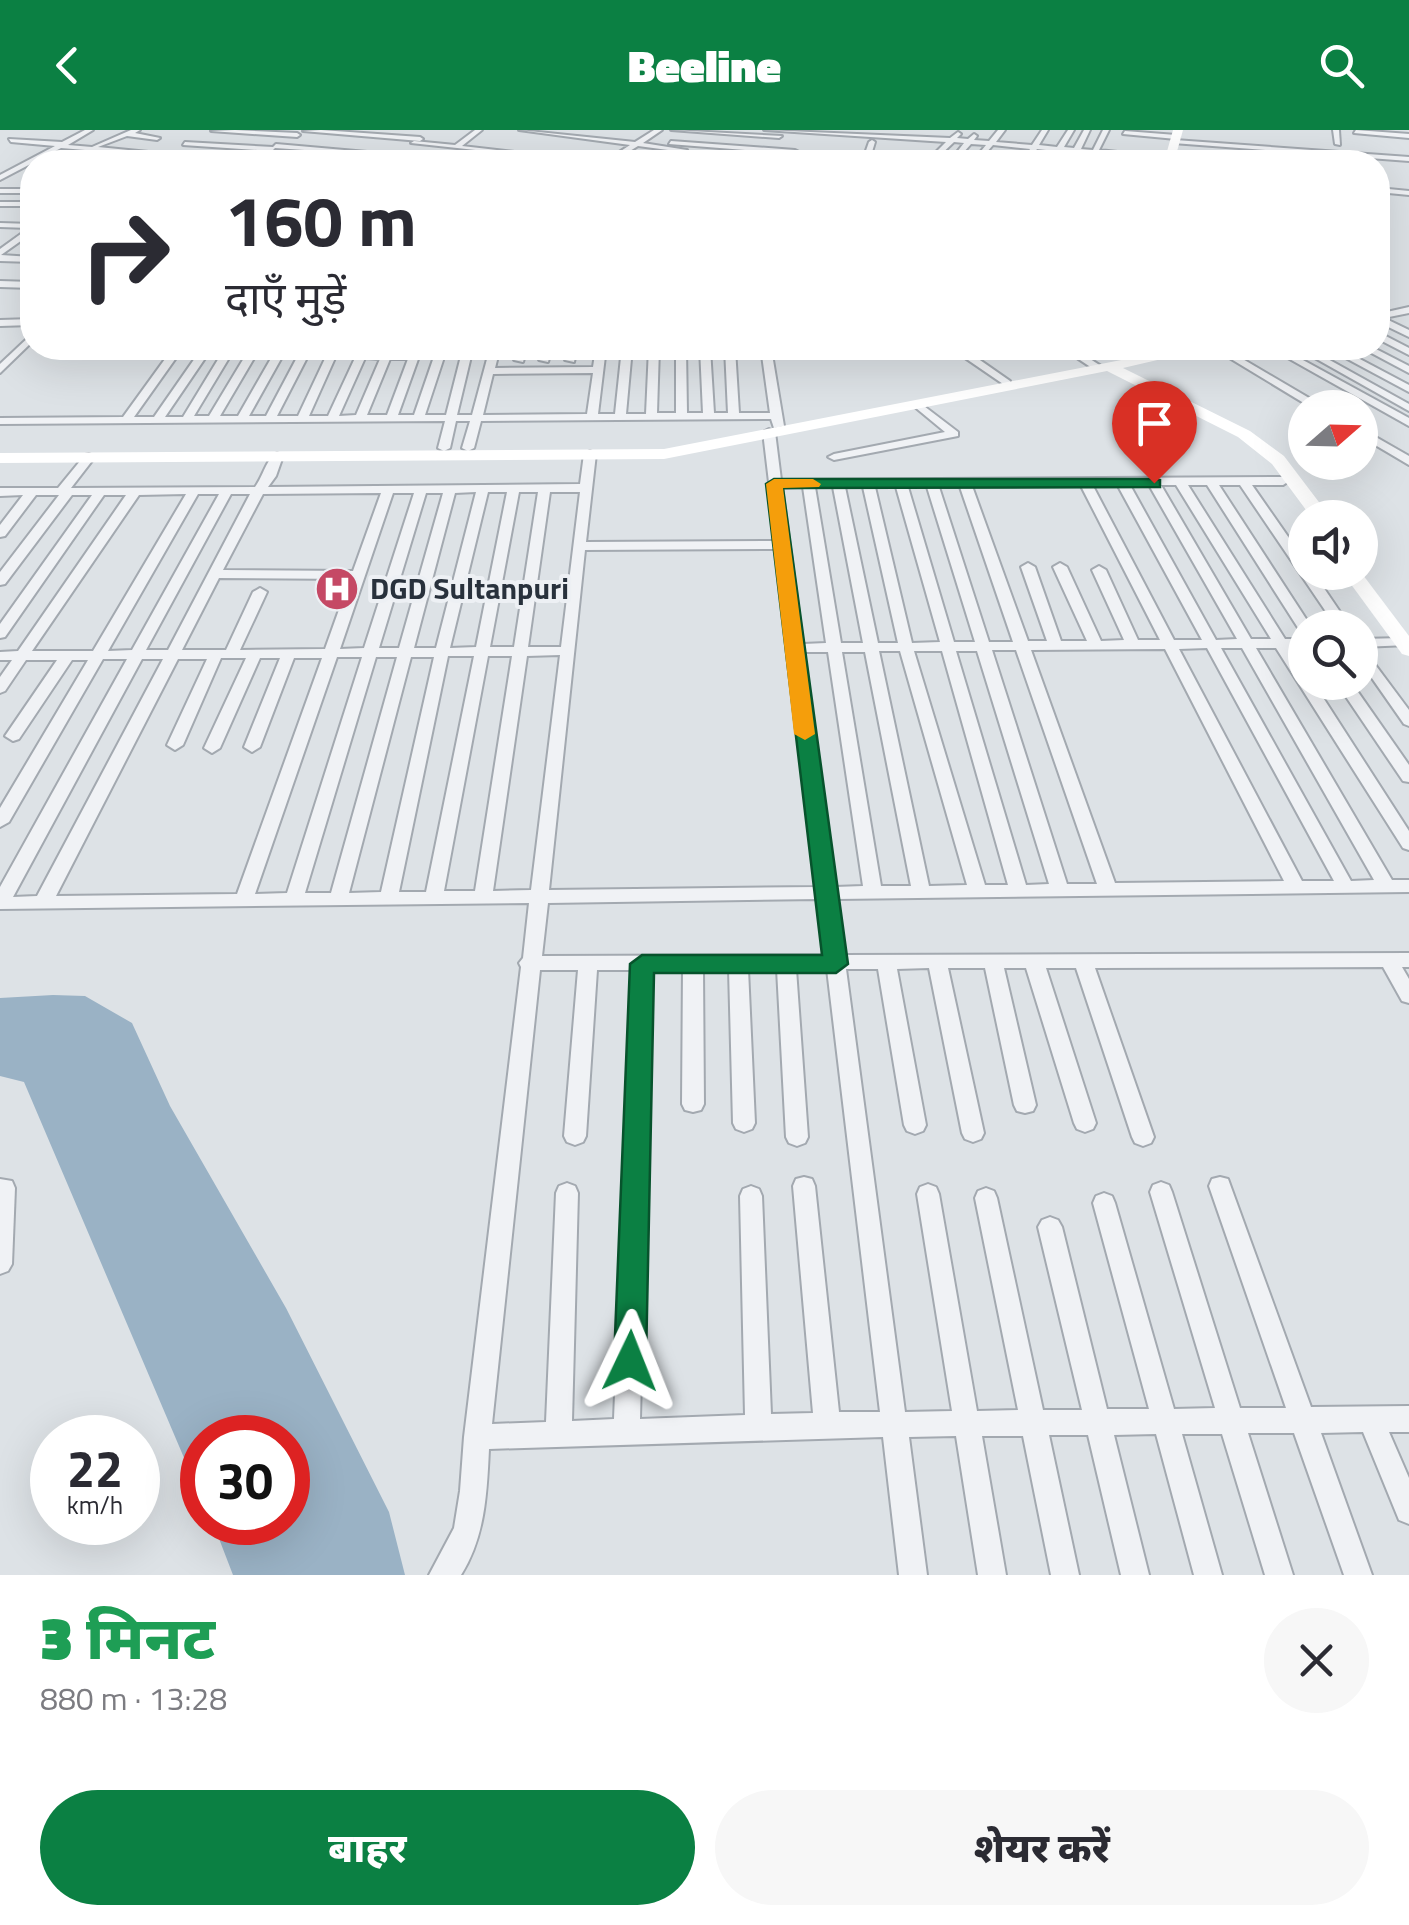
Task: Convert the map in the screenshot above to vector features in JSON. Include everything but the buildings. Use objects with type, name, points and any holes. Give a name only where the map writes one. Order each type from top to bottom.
[{"type":"street","points":[[0,145],[33,130]]},
{"type":"street","points":[[89,148],[137,130]]},
{"type":"street","points":[[174,150],[215,130],[302,133],[497,150],[555,132]]},
{"type":"street","points":[[411,130],[433,132]]},
{"type":"street","points":[[458,145],[479,130]]},
{"type":"street","points":[[547,150],[585,130]]},
{"type":"street","points":[[590,150],[626,130]]},
{"type":"street","points":[[674,130],[694,142]]},
{"type":"street","points":[[962,150],[978,130]]},
{"type":"street","points":[[984,150],[1002,130]]},
{"type":"street","points":[[1014,145],[1024,130]]},
{"type":"street","points":[[1031,150],[1046,130]]},
{"type":"street","points":[[1060,149],[1070,130]]},
{"type":"street","points":[[1336,130],[1338,144]]},
{"type":"street","points":[[1126,132],[1269,138],[1289,131],[1314,141],[1384,150]]},
{"type":"street","points":[[402,150],[433,132]]},
{"type":"street","points":[[522,134],[555,132],[621,148],[958,134],[970,141],[1069,150]]},
{"type":"street","points":[[270,150],[302,133]]},
{"type":"street","points":[[1356,133],[1360,146]]},
{"type":"street","points":[[1356,133],[1407,134],[1400,152],[1356,133]]},
{"type":"street","points":[[24,134],[102,135]]},
{"type":"street","points":[[51,150],[83,134]]},
{"type":"street","points":[[126,134],[157,138]]},
{"type":"street","points":[[879,135],[933,139],[958,134]]},
{"type":"street","points":[[619,150],[646,136],[694,142]]},
{"type":"street","points":[[616,150],[646,136],[694,142],[798,144],[766,142]]},
{"type":"street","points":[[908,138],[908,150]]},
{"type":"street","points":[[1269,138],[1291,150]]},
{"type":"street","points":[[925,150],[933,139]]},
{"type":"street","points":[[11,140],[104,150]]},
{"type":"street","points":[[1314,141],[1387,150]]},
{"type":"street","points":[[185,144],[303,150]]},
{"type":"street","points":[[505,150],[509,145]]},
{"type":"street","points":[[481,150],[509,145],[524,150]]},
{"type":"street","points":[[378,149],[389,150]]},
{"type":"street","points":[[14,161],[20,161]]},
{"type":"street","points":[[1,251],[20,237]]},
{"type":"street","points":[[13,243],[20,243]]},
{"type":"street","points":[[1390,314],[1409,310]]},
{"type":"street","points":[[1395,313],[1409,319]]},
{"type":"street","points":[[0,322],[20,322]]},
{"type":"street","points":[[0,338],[16,322]]},
{"type":"street","points":[[0,370],[20,350]]},
{"type":"street","points":[[126,420],[169,360]]},
{"type":"street","points":[[157,420],[199,360]]},
{"type":"street","points":[[186,420],[223,360]]},
{"type":"street","points":[[212,420],[248,360]]},
{"type":"street","points":[[242,420],[275,360]]},
{"type":"street","points":[[270,419],[301,360]]},
{"type":"street","points":[[302,419],[329,360]]},
{"type":"street","points":[[332,419],[359,360]]},
{"type":"street","points":[[360,418],[385,360]]},
{"type":"street","points":[[391,418],[412,360]]},
{"type":"street","points":[[419,418],[438,360]]},
{"type":"street","points":[[444,448],[465,360]]},
{"type":"street","points":[[468,448],[491,360]]},
{"type":"street","points":[[592,417],[599,360]]},
{"type":"street","points":[[620,417],[626,360]]},
{"type":"street","points":[[651,417],[653,360]]},
{"type":"street","points":[[681,360],[682,417]]},
{"type":"street","points":[[706,360],[710,416]]},
{"type":"street","points":[[731,360],[734,416]]},
{"type":"street","points":[[767,360],[775,426],[774,484],[913,1575]]},
{"type":"street","points":[[974,360],[1006,383]]},
{"type":"street","points":[[1091,360],[1220,426],[1254,450],[1297,500]]},
{"type":"street","points":[[0,455],[653,455],[775,426],[920,406],[1139,360]]},
{"type":"street","points":[[1238,360],[1290,390]]},
{"type":"street","points":[[1297,360],[1409,423]]},
{"type":"street","points":[[1323,360],[1409,408]]},
{"type":"street","points":[[1355,360],[1409,389]]},
{"type":"street","points":[[1259,372],[1327,362]]},
{"type":"street","points":[[823,422],[1006,383],[1105,367],[1244,434],[1278,460],[1308,500]]},
{"type":"street","points":[[488,371],[598,370]]},
{"type":"street","points":[[834,457],[954,434],[920,406]]},
{"type":"street","points":[[0,421],[734,416],[775,426]]},
{"type":"street","points":[[1378,442],[1409,460]]},
{"type":"street","points":[[0,455],[706,444]]},
{"type":"street","points":[[445,1573],[470,1518],[564,651],[590,454]]},
{"type":"street","points":[[44,903],[258,491],[270,476],[277,456]]},
{"type":"street","points":[[1,578],[89,457]]},
{"type":"street","points":[[1211,482],[1293,610]]},
{"type":"street","points":[[1244,482],[1288,546]]},
{"type":"street","points":[[774,484],[1284,482]]},
{"type":"street","points":[[1154,483],[1387,886]]},
{"type":"street","points":[[1181,483],[1288,656]]},
{"type":"street","points":[[808,484],[872,890]]},
{"type":"street","points":[[838,484],[921,890]]},
{"type":"street","points":[[868,484],[906,647],[978,890]]},
{"type":"street","points":[[901,484],[944,647],[1018,890]]},
{"type":"street","points":[[932,484],[980,647],[1060,889]]},
{"type":"street","points":[[1086,484],[1296,887]]},
{"type":"street","points":[[1123,484],[1208,644],[1346,887]]},
{"type":"street","points":[[965,485],[1108,889]]},
{"type":"street","points":[[389,898],[442,652],[483,488]]},
{"type":"street","points":[[434,897],[478,652],[514,488]]},
{"type":"street","points":[[483,896],[544,488]]},
{"type":"street","points":[[0,493],[584,488]]},
{"type":"street","points":[[338,898],[450,489]]},
{"type":"street","points":[[244,900],[388,490]]},
{"type":"street","points":[[294,899],[421,490]]},
{"type":"street","points":[[0,822],[194,491]]},
{"type":"street","points":[[227,491],[0,903],[1409,886]]},
{"type":"street","points":[[0,533],[32,492]]},
{"type":"street","points":[[0,634],[100,492]]},
{"type":"street","points":[[0,688],[135,492]]},
{"type":"street","points":[[579,546],[782,545]]},
{"type":"street","points":[[1028,567],[1056,646]]},
{"type":"street","points":[[1060,567],[1096,646]]},
{"type":"street","points":[[1098,570],[1133,645]]},
{"type":"street","points":[[217,574],[360,575]]},
{"type":"street","points":[[1,578],[41,576]]},
{"type":"street","points":[[1366,590],[1407,641]]},
{"type":"street","points":[[1375,590],[1407,641]]},
{"type":"street","points":[[175,746],[260,592]]},
{"type":"street","points":[[1378,642],[1407,641]]},
{"type":"street","points":[[794,648],[1288,644]]},
{"type":"street","points":[[0,656],[564,651]]},
{"type":"street","points":[[212,748],[255,654]]},
{"type":"street","points":[[252,747],[289,654]]},
{"type":"street","points":[[13,736],[68,655]]},
{"type":"street","points":[[1378,677],[1409,721]]},
{"type":"street","points":[[1317,700],[1409,844]]},
{"type":"street","points":[[1355,700],[1409,778]]},
{"type":"street","points":[[529,963],[1035,965],[1399,961],[1409,996]]},
{"type":"street","points":[[576,1136],[588,963]]},
{"type":"street","points":[[693,963],[693,1104]]},
{"type":"street","points":[[627,1433],[642,964]]},
{"type":"street","points":[[738,964],[744,1123]]},
{"type":"street","points":[[786,964],[798,1137]]},
{"type":"street","points":[[938,964],[972,1133]]},
{"type":"street","points":[[994,964],[1024,1105]]},
{"type":"street","points":[[1084,964],[1143,1137]]},
{"type":"street","points":[[887,965],[915,1125]]},
{"type":"street","points":[[1035,965],[1085,1123]]},
{"type":"street","points":[[804,1186],[827,1425]]},
{"type":"street","points":[[1220,1186],[1358,1575]]},
{"type":"street","points":[[0,1189],[4,1188],[0,1264]]},
{"type":"street","points":[[559,1434],[567,1192]]},
{"type":"street","points":[[1161,1192],[1279,1575]]},
{"type":"street","points":[[928,1194],[992,1575]]},
{"type":"street","points":[[751,1196],[758,1428]]},
{"type":"street","points":[[986,1198],[1030,1424],[1065,1575]]},
{"type":"street","points":[[1104,1203],[1208,1575]]},
{"type":"street","points":[[1050,1227],[1135,1575]]},
{"type":"street","points":[[1371,1419],[1409,1510]]},
{"type":"street","points":[[477,1437],[827,1425],[1409,1419]]},
{"type":"water","points":[[85,996],[132,1023],[170,1106],[286,1308],[389,1512],[405,1575],[233,1575],[221,1545],[310,1545],[310,1415],[180,1415],[180,1448],[24,1082],[0,1076],[0,998]]},
{"type":"slow traffic","points":[[805,734],[774,484],[813,484]]},
{"type":"place","name":"DGD Sultanpuri","points":[[337,589]]},
{"type":"route","points":[[630,1361],[642,964],[836,964],[774,484],[1154,483]]}]
